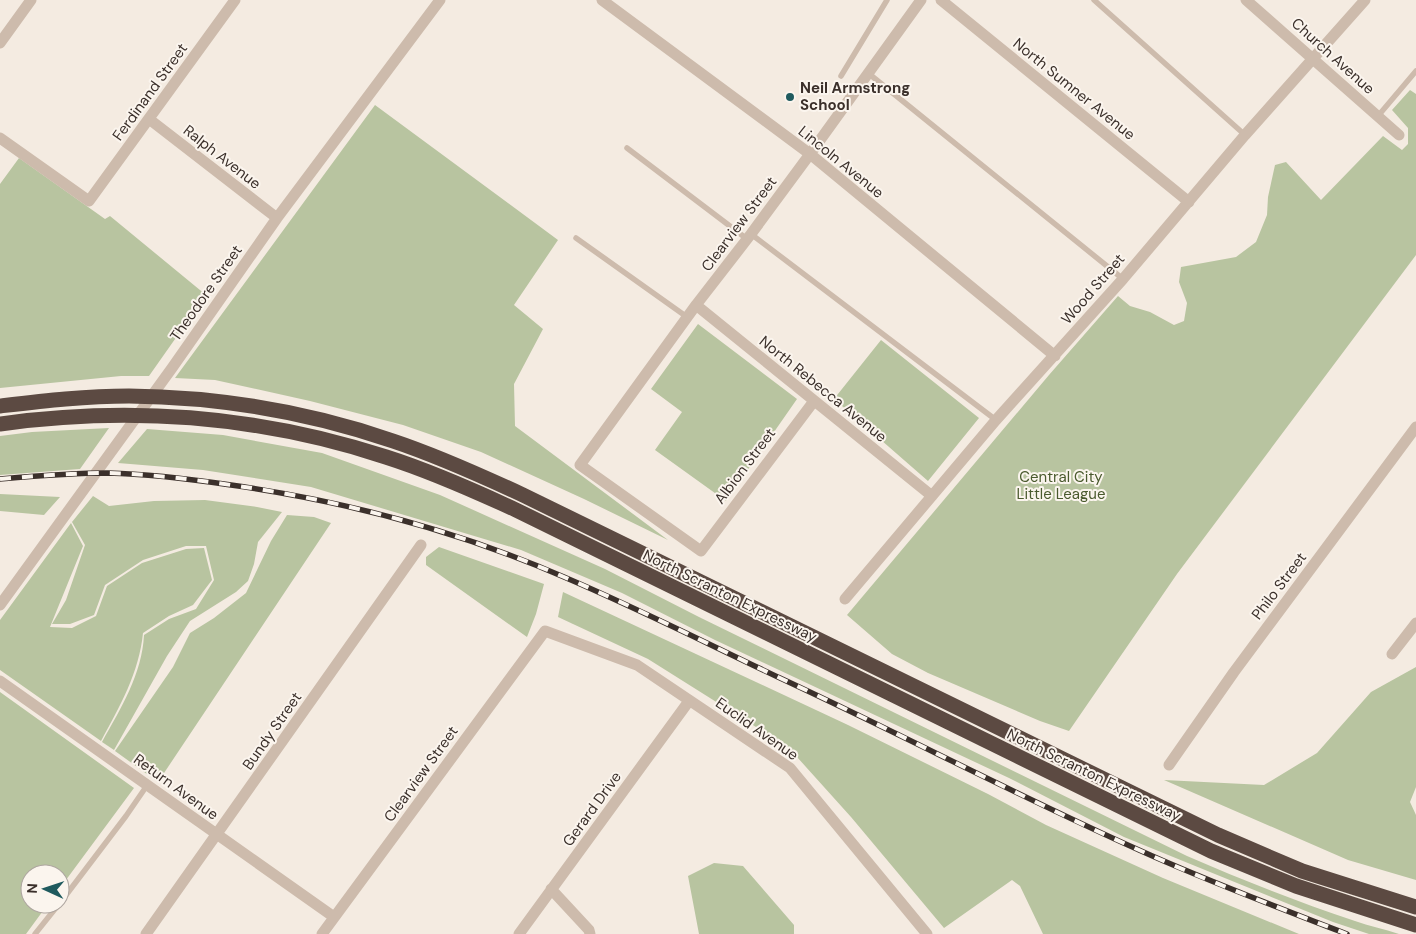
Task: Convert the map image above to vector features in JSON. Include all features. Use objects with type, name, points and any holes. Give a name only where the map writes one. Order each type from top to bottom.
[{"type":"highway","name":"North Scranton Expressway","points":[[0,406],[67,399],[129,396],[224,403],[325,421],[392,441],[457,465],[532,499],[1218,836],[1302,870],[1416,907]]},
{"type":"highway","name":"North Scranton Expressway","points":[[0,424],[58,417],[154,414],[222,420],[297,432],[387,457],[451,481],[516,510],[1211,851],[1296,886],[1416,925]]},
{"type":"street","points":[[0,43],[31,0]]},
{"type":"street","name":"Ferdinand Street","points":[[0,138],[89,201],[235,0]]},
{"type":"street","name":"Theodore Street","points":[[0,605],[172,368],[277,218],[440,0]]},
{"type":"street","name":"Lincoln Avenue","points":[[602,0],[810,154],[1055,356]]},
{"type":"street","name":"Clearview Street","points":[[701,551],[580,465],[687,317],[810,154],[921,0]]},
{"type":"street","name":"North Sumner Avenue","points":[[941,0],[1189,202]]},
{"type":"street","name":"Church Avenue","points":[[1246,0],[1399,135]]},
{"type":"street","name":"Wood Street","points":[[845,599],[996,420],[1123,279],[1245,135],[1365,0]]},
{"type":"street","name":"Ralph Avenue","points":[[149,119],[277,218]]},
{"type":"street","name":"North Rebecca Avenue","points":[[696,305],[932,496]]},
{"type":"street","name":"Albion Street","points":[[701,551],[814,401]]},
{"type":"street","name":"Philo Street","points":[[1169,765],[1234,672],[1415,433]]},
{"type":"street","name":"Bundy Street","points":[[146,934],[217,836],[421,544]]},
{"type":"street","points":[[1392,654],[1416,623]]},
{"type":"street","name":"Clearview Street","points":[[322,934],[545,631]]},
{"type":"street","name":"Euclid Avenue","points":[[545,631],[637,665],[790,768],[927,934]]},
{"type":"street","name":"Return Avenue","points":[[0,681],[148,784],[217,836],[334,918]]},
{"type":"street","name":"Gerard Drive","points":[[519,934],[689,701]]},
{"type":"street","points":[[551,889],[589,930],[590,934]]},
{"type":"lane","points":[[841,76],[887,0]]},
{"type":"lane","points":[[1094,0],[1245,135]]},
{"type":"lane","points":[[1378,116],[1416,71]]},
{"type":"lane","points":[[868,74],[1123,279]]},
{"type":"lane","points":[[627,148],[749,236],[996,420]]},
{"type":"lane","points":[[576,238],[687,317]]},
{"type":"lane","points":[[70,890],[148,784]]},
{"type":"lane","points":[[36,934],[51,914]]},
{"type":"green space","name":"Central City Little League","points":[[1410,90],[1416,94],[1416,255],[1177,574],[1069,731],[1040,721],[928,673],[892,654],[847,615],[1118,296],[1130,306],[1150,312],[1174,325],[1184,321],[1187,303],[1179,282],[1181,267],[1236,257],[1256,242],[1267,215],[1268,197],[1275,165],[1286,162],[1321,200],[1383,136],[1402,150],[1408,144],[1408,128],[1392,110]]},
{"type":"green space","points":[[375,105],[558,240],[514,305],[543,329],[514,384],[515,426],[668,540],[481,452],[403,425],[310,401],[215,380],[175,378]]},
{"type":"green space","points":[[19,158],[105,219],[110,216],[206,295],[149,376],[121,376],[0,388],[0,184]]},
{"type":"green space","points":[[698,324],[797,399],[726,501],[655,450],[682,412],[651,389]]},
{"type":"green space","points":[[881,340],[979,418],[928,481],[834,399]]},
{"type":"green space","points":[[109,428],[80,469],[0,475],[0,436],[32,432]]},
{"type":"green space","points":[[147,429],[223,435],[322,453],[440,495],[605,569],[1187,856],[1312,906],[1399,934],[1369,934],[1333,922],[1124,837],[1009,778],[715,640],[622,593],[521,550],[311,487],[203,470],[118,463]]},
{"type":"green space","points":[[0,494],[60,497],[44,515],[0,511]]},
{"type":"green space","points":[[93,496],[109,506],[154,501],[205,500],[282,512],[258,542],[254,564],[248,581],[236,592],[190,621],[167,656],[114,750],[102,742],[135,677],[144,635],[169,619],[196,609],[214,580],[206,546],[186,546],[143,560],[105,585],[94,615],[70,624],[52,624],[66,600],[85,545],[72,522]]},
{"type":"green space","points":[[287,515],[314,517],[331,523],[158,782],[115,751],[173,667],[190,633],[214,618],[246,593],[271,541]]},
{"type":"green space","points":[[71,523],[83,546],[50,627],[72,628],[96,616],[107,586],[142,563],[186,549],[204,548],[212,580],[193,605],[169,616],[143,633],[133,676],[122,702],[101,741],[0,670],[0,620]]},
{"type":"green space","points":[[439,547],[544,584],[536,614],[527,637],[426,565],[426,557]]},
{"type":"green space","points":[[563,592],[848,725],[988,794],[1046,825],[1163,878],[1299,934],[1043,934],[1020,886],[1012,880],[944,928],[851,817],[788,747],[648,659],[558,617]]},
{"type":"green space","points":[[1416,667],[1416,787],[1410,802],[1416,815],[1416,880],[1348,860],[1164,780],[1264,785],[1317,753],[1371,692]]},
{"type":"green space","points":[[0,692],[134,788],[70,874],[70,864],[20,864],[20,914],[41,914],[26,934],[0,934]]},
{"type":"green space","points":[[714,863],[743,866],[794,925],[794,934],[699,934],[688,876]]},
{"type":"railway","points":[[0,479],[108,473],[216,483],[274,492],[359,509],[483,545],[564,577],[645,614],[1139,850],[1216,883],[1347,934]]},
{"type":"place","name":"Neil Armstrong School","points":[[790,97]]}]
